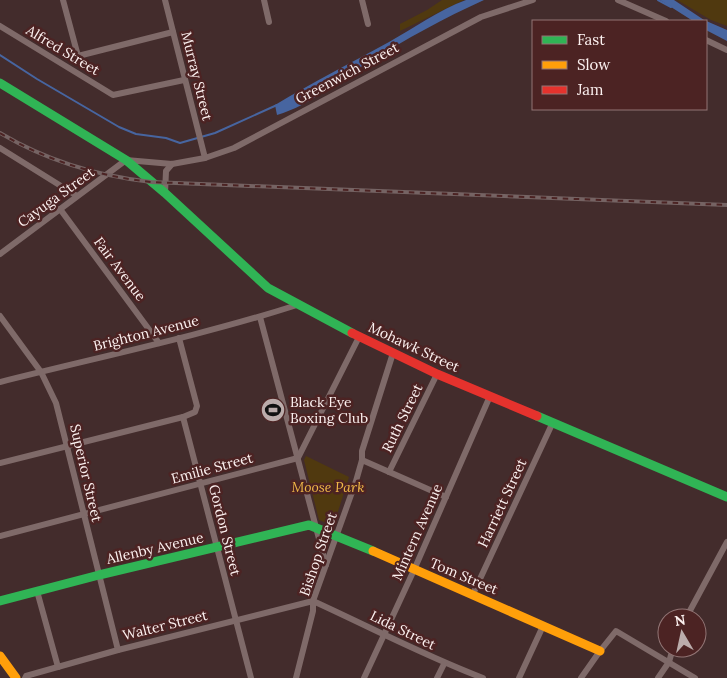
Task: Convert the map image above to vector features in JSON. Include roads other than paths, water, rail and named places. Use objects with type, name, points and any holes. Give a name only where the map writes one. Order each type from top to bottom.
[{"type":"street","points":[[62,0],[78,56],[173,32]]},
{"type":"street","name":"Murray Street","points":[[165,0],[204,155]]},
{"type":"street","points":[[264,0],[269,22]]},
{"type":"street","points":[[362,0],[368,24]]},
{"type":"street","name":"Greenwich Street","points":[[0,83],[126,160],[172,164],[234,148],[481,17],[534,0]]},
{"type":"street","points":[[618,0],[664,20]]},
{"type":"street","name":"Alfred Street","points":[[0,26],[113,95],[184,80]]},
{"type":"street","points":[[707,40],[727,50]]},
{"type":"street","points":[[0,148],[77,196]]},
{"type":"street","name":"Mohawk Street","points":[[126,160],[165,193],[268,288],[297,305],[437,374],[727,497]]},
{"type":"street","name":"Cayuga Street","points":[[0,254],[126,160]]},
{"type":"street","points":[[165,193],[166,170],[172,164]]},
{"type":"street","name":"Fair Avenue","points":[[60,209],[159,343]]},
{"type":"street","name":"Brighton Avenue","points":[[0,382],[260,317],[297,305]]},
{"type":"street","name":"Superior Street","points":[[0,316],[41,372],[56,403],[118,650]]},
{"type":"street","points":[[260,317],[326,567]]},
{"type":"street","points":[[298,458],[359,337]]},
{"type":"street","points":[[0,463],[183,417],[195,412],[197,408],[179,338]]},
{"type":"street","name":"Bishop Street","points":[[296,678],[313,611],[313,601],[338,536],[356,481],[362,460],[362,451],[393,352]]},
{"type":"street","name":"Ruth Street","points":[[389,472],[437,374]]},
{"type":"street","name":"Mintern Avenue","points":[[364,678],[414,570],[490,396]]},
{"type":"street","name":"Gordon Street","points":[[183,417],[251,678]]},
{"type":"street","name":"Harriett Street","points":[[473,594],[553,422]]},
{"type":"street","name":"Emilie Street","points":[[0,536],[298,458]]},
{"type":"street","points":[[362,460],[446,497]]},
{"type":"street","name":"Allenby Avenue","points":[[0,602],[98,575],[309,525],[316,527]]},
{"type":"street","name":"Tom Street","points":[[316,527],[600,651]]},
{"type":"street","points":[[691,608],[727,542]]},
{"type":"street","points":[[37,591],[58,666]]},
{"type":"street","name":"Walter Street","points":[[25,678],[26,676],[58,666],[313,601]]},
{"type":"street","name":"Lida Street","points":[[313,601],[444,664],[483,678]]},
{"type":"street","points":[[519,678],[543,626]]},
{"type":"street","points":[[581,678],[616,631],[695,678]]},
{"type":"street","points":[[0,656],[16,678]]},
{"type":"street","points":[[658,678],[670,658]]},
{"type":"street","points":[[437,678],[444,664]]},
{"type":"water","points":[[466,0],[484,0],[440,21],[397,45],[313,99],[290,111],[277,115],[275,105],[436,14]]},
{"type":"water","points":[[660,0],[674,0],[704,20],[691,20]]},
{"type":"water","points":[[707,21],[727,30],[727,41],[707,31]]},
{"type":"waterway","points":[[658,0],[671,7]]},
{"type":"waterway","points":[[0,55],[119,127],[136,134],[166,138],[180,143],[215,133],[277,105]]},
{"type":"railway","points":[[0,133],[36,152],[73,166],[112,176],[151,182],[727,205]]},
{"type":"place","name":"Black Eye Boxing Club","points":[[273,410]]},
{"type":"park label","name":"Moose Park","points":[[328,487]]}]
